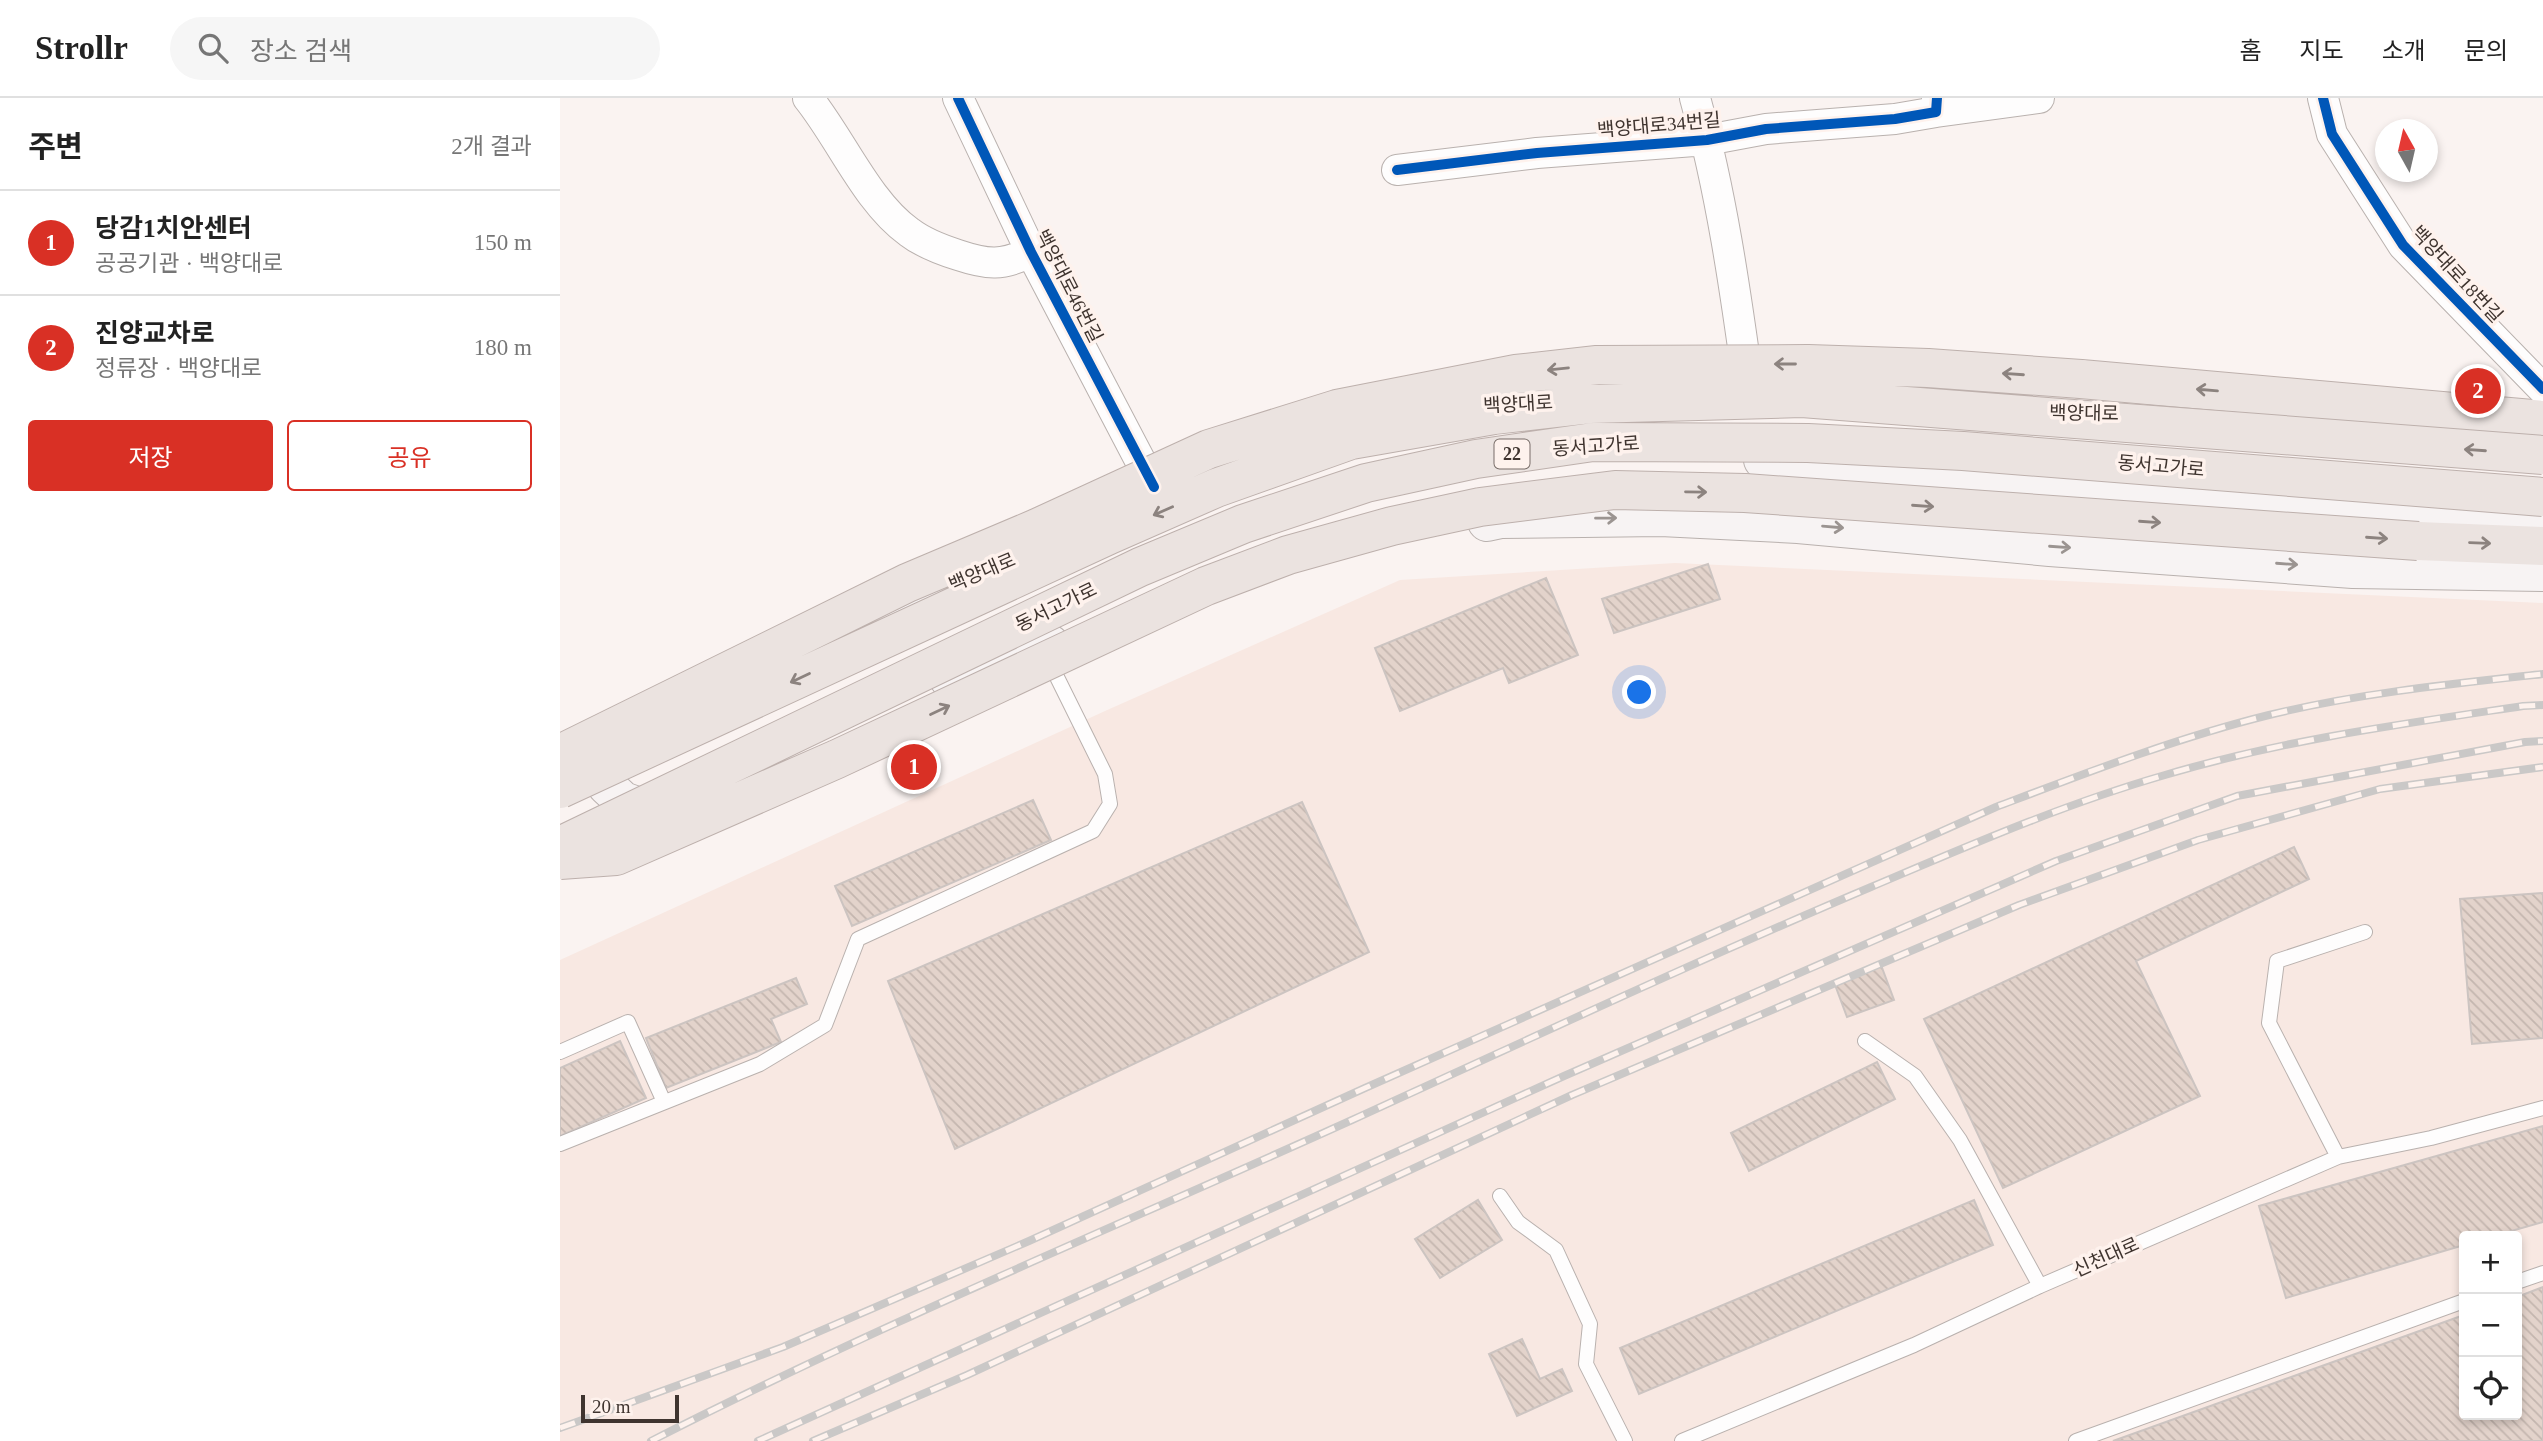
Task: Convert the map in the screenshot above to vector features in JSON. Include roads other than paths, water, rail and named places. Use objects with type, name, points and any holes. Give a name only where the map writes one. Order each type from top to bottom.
[{"type":"highway","points":[[560,753],[907,583],[1037,528],[1209,449],[1337,409],[1516,374],[1597,365],[1821,364],[1928,368],[2081,379],[2543,421]]},
{"type":"highway","name":"동서고가로","points":[[560,789],[1216,488],[1351,440],[1494,415],[1590,404],[1802,398],[2543,455]]},
{"type":"highway","name":"동서고가로","points":[[560,846],[1140,567],[1242,524],[1366,483],[1476,459],[1592,442],[1808,443],[1963,450],[2543,496]]},
{"type":"highway","points":[[560,860],[616,856],[837,759],[1230,577],[1288,555],[1366,533],[1480,508],[1615,490],[1745,493],[2418,541],[2543,546]]},
{"type":"main road","name":"백양대로","points":[[560,753],[1022,555],[1154,487],[1285,440],[1369,422],[1462,407],[1750,393],[1985,410],[2543,421]]},
{"type":"main road","points":[[560,867],[662,815],[949,679],[1181,559],[1298,516],[1402,491],[1532,466],[1644,458],[1796,461],[2390,508],[2543,517]]},
{"type":"main road","points":[[949,679],[1369,541],[1501,519],[1661,517],[1798,524],[2050,547],[2353,569],[2543,572]]},
{"type":"main road","points":[[626,726],[602,755],[607,786],[623,801],[662,815]]},
{"type":"street","points":[[808,98],[827,121],[878,201],[909,232],[946,252],[984,264],[1013,260],[1031,253]]},
{"type":"street","name":"백양대로46번길","points":[[958,98],[1031,253],[1154,487]]},
{"type":"street","name":"백양대로34번길","points":[[1695,98],[1707,140],[1737,301],[1750,393]]},
{"type":"street","name":"백양대로34번길","points":[[1397,170],[1537,153],[1707,140],[1766,129],[1895,119],[1936,105],[2039,98]]},
{"type":"street","name":"백양대로18번길","points":[[2323,98],[2332,134],[2403,245],[2543,389]]},
{"type":"lane","points":[[560,1144],[760,1064],[825,1025],[858,939],[1093,831],[1110,804],[1105,774],[1042,647]]},
{"type":"lane","points":[[2338,1157],[2269,1023],[2277,961],[2365,932]]},
{"type":"lane","points":[[560,1052],[628,1021],[664,1102]]},
{"type":"lane","points":[[1865,1041],[1915,1076],[1960,1140],[2040,1286]]},
{"type":"lane","name":"신천대로","points":[[1682,1441],[1914,1345],[2040,1286],[2338,1157],[2431,1138],[2543,1108]]},
{"type":"lane","points":[[1500,1196],[1518,1222],[1556,1250],[1590,1324],[1586,1364],[1626,1441]]},
{"type":"lane","points":[[2522,1280],[2543,1273]]},
{"type":"lane","points":[[2076,1441],[2459,1303]]},
{"type":"railway","points":[[560,1428],[783,1347],[1029,1241],[1996,807],[2165,745],[2269,715],[2371,695],[2543,674]]},
{"type":"railway","points":[[651,1441],[824,1356],[1000,1276],[1740,944],[2016,826],[2127,786],[2253,752],[2387,727],[2543,705]]},
{"type":"railway","points":[[758,1441],[1564,1076],[2056,861],[2237,796],[2525,742],[2543,741]]},
{"type":"railway","points":[[813,1441],[967,1375],[1572,1095],[2019,905],[2198,840],[2380,789],[2543,767]]},
{"type":"place","name":"진양교차로","points":[[2478,391]]},
{"type":"place","name":"당감1치안센터","points":[[914,767]]}]
